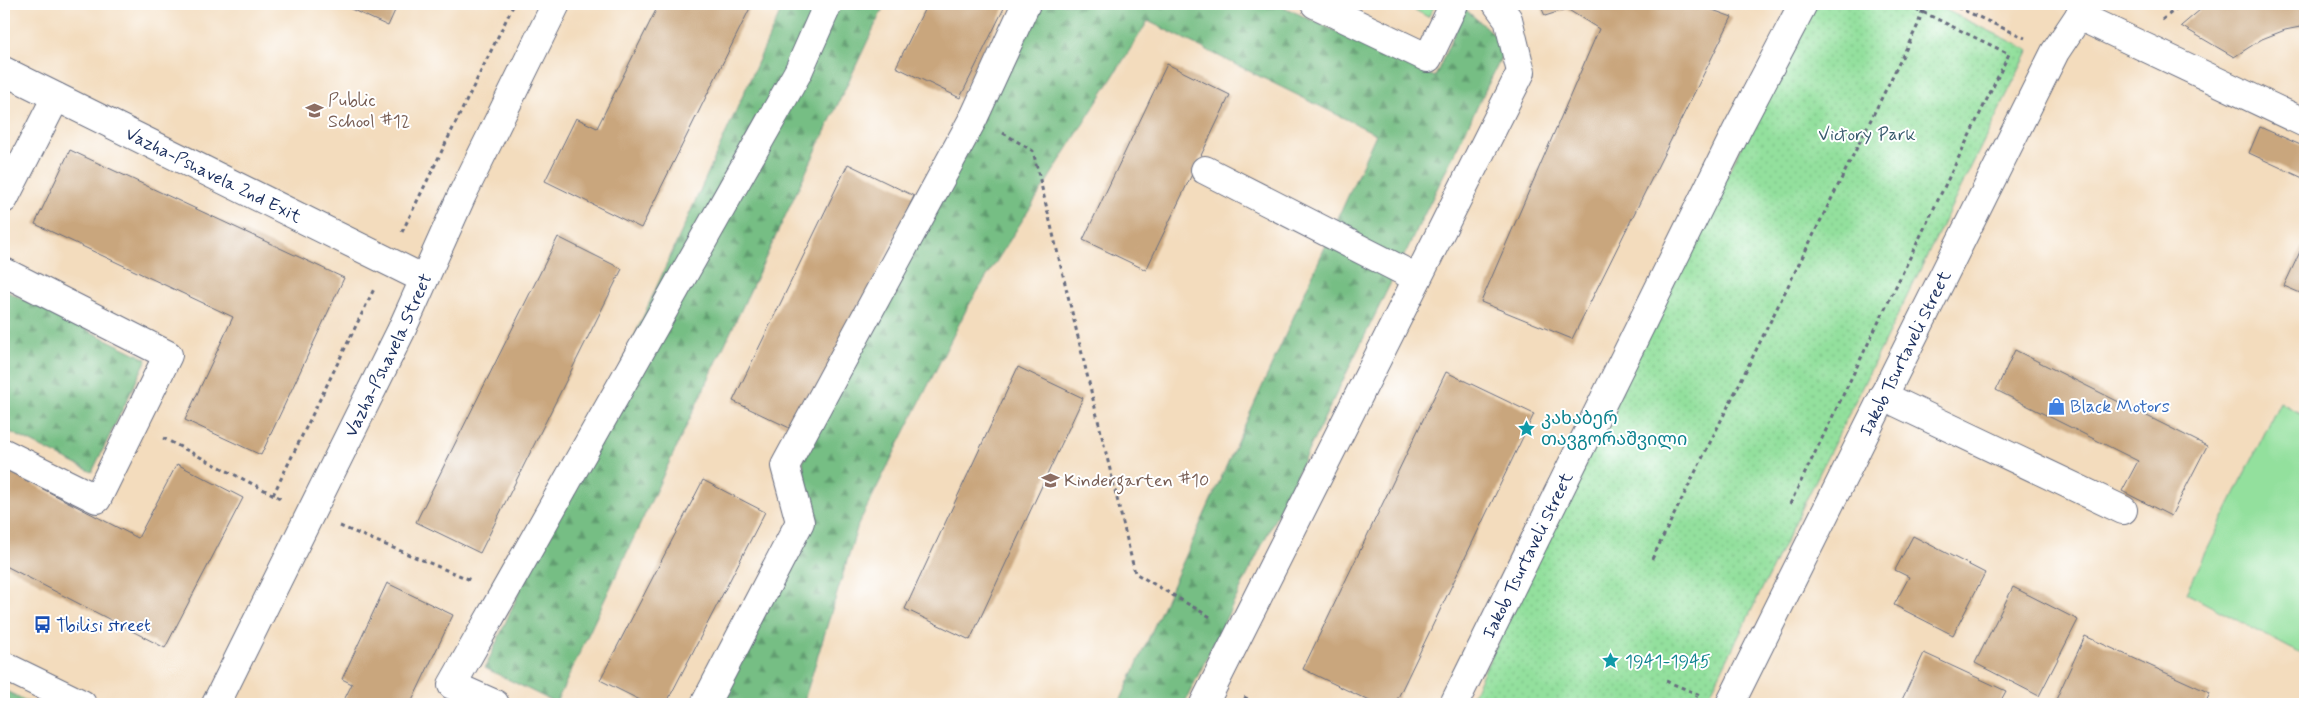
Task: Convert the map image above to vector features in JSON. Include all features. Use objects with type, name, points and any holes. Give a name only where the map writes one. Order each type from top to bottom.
[{"type":"main road","name":"Vazha-Pshavela Street","points":[[216,704],[401,331],[462,195],[556,4]]},
{"type":"main road","points":[[495,704],[452,685],[798,72],[828,4]]},
{"type":"main road","points":[[705,704],[800,522],[785,466],[974,117],[1026,4]]},
{"type":"main road","points":[[1315,4],[1428,58],[1454,4]]},
{"type":"main road","points":[[1204,704],[1520,72],[1508,19],[1497,4]]},
{"type":"main road","name":"Iakob Tsurtaveli Street","points":[[1454,704],[1736,130],[1803,4]]},
{"type":"main road","points":[[2082,10],[2305,123]]},
{"type":"main road","name":"Iakob Tsurtaveli Street","points":[[1718,701],[1883,396],[2055,52],[2082,10]]},
{"type":"main road","name":"Vazha-Pshavela 2nd Exit","points":[[4,71],[424,279]]},
{"type":"main road","points":[[4,199],[56,97]]},
{"type":"main road","points":[[1205,170],[1417,278]]},
{"type":"main road","points":[[4,272],[168,355],[97,499],[4,453]]},
{"type":"main road","points":[[1883,396],[2123,510]]},
{"type":"main road","points":[[4,666],[82,704]]},
{"type":"path","points":[[1788,507],[2009,54],[1906,4]]},
{"type":"path","points":[[1652,559],[1913,36],[1925,4]]},
{"type":"path","points":[[974,117],[1033,151],[1135,573],[1239,634]]},
{"type":"path","points":[[1666,681],[1718,701]]},
{"type":"path","points":[[1692,704],[1702,685]]},
{"type":"green space","points":[[784,4],[885,4],[556,703],[485,668]]},
{"type":"green space","points":[[1036,4],[1277,4],[1435,77],[1465,9],[1507,46],[1184,704],[1119,704],[1376,134],[1148,21],[967,308],[858,525],[803,704],[716,704],[810,531],[803,461]]},
{"type":"green space","points":[[1404,4],[1436,4],[1428,17]]},
{"type":"green space","name":"Victory Park","points":[[1811,4],[1933,4],[2029,50],[1705,704],[1468,704]]},
{"type":"green space","points":[[4,290],[147,359],[92,472],[4,429]]},
{"type":"green space","points":[[2280,402],[2305,416],[2305,656],[2186,593]]},
{"type":"green space","points":[[4,690],[32,704],[4,704]]},
{"type":"building","points":[[340,4],[398,4],[388,26]]},
{"type":"building","points":[[659,4],[752,4],[641,228],[545,181],[576,118],[597,128]]},
{"type":"building","points":[[927,4],[1006,4],[960,98],[896,67]]},
{"type":"building","points":[[1540,4],[1696,4],[1732,17],[1572,339],[1481,302],[1599,29],[1567,9],[1545,16]]},
{"type":"building","points":[[2207,4],[2305,4],[2305,26],[2285,30],[2262,39],[2234,57],[2181,26]]},
{"type":"building","points":[[1167,64],[1230,95],[1146,270],[1083,240]]},
{"type":"building","points":[[2260,127],[2305,147],[2305,179],[2249,153]]},
{"type":"building","points":[[70,150],[344,278],[261,455],[185,420],[233,317],[35,224]]},
{"type":"building","points":[[848,164],[914,196],[800,433],[733,401]]},
{"type":"building","points":[[558,237],[622,269],[480,553],[416,522]]},
{"type":"building","points":[[2305,241],[2305,295],[2284,286]]},
{"type":"building","points":[[2015,350],[2207,446],[2171,516],[2122,491],[2138,461],[1996,390]]},
{"type":"building","points":[[1018,367],[1083,398],[970,640],[905,609]]},
{"type":"building","points":[[1446,372],[1534,414],[1395,704],[1376,704],[1303,669]]},
{"type":"building","points":[[177,464],[243,498],[165,648],[4,565],[4,469],[138,538]]},
{"type":"building","points":[[703,480],[765,512],[666,704],[648,704],[600,680]]},
{"type":"building","points":[[1913,536],[1985,573],[1953,635],[1894,605],[1909,577],[1895,570]]},
{"type":"building","points":[[387,583],[453,615],[411,703],[414,704],[342,704],[352,684],[342,679]]},
{"type":"building","points":[[2013,587],[2078,620],[2039,696],[1975,663]]},
{"type":"building","points":[[2085,636],[2210,693],[2205,704],[2054,704]]},
{"type":"building","points":[[1924,653],[2006,691],[1999,704],[1900,704]]},
{"type":"place","name":"Public School #12","points":[[314,110]]},
{"type":"place","name":"Black Motors","points":[[2056,406]]},
{"type":"place","name":"კახაბერ თავგორაშვილი","points":[[1527,428]]},
{"type":"place","name":"Kindergarten #10","points":[[1050,480]]},
{"type":"place","name":"Tbilisi street","points":[[42,625]]},
{"type":"place","name":"1941-1945","points":[[1611,661]]}]
